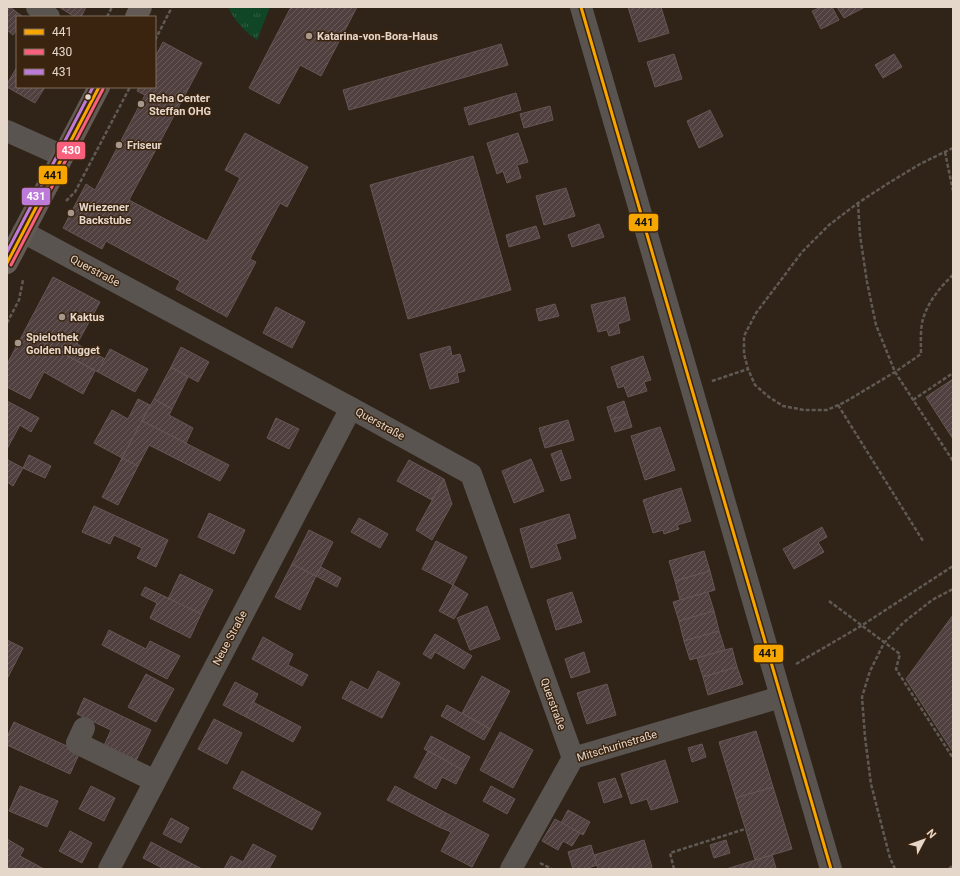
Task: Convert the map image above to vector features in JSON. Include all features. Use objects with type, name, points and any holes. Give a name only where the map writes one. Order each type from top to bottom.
[{"type":"main road","points":[[136,16],[141,7]]},
{"type":"main road","points":[[16,268],[23,232],[98,88]]},
{"type":"street","points":[[37,7],[48,16]]},
{"type":"street","points":[[581,7],[831,869]]},
{"type":"street","points":[[7,131],[63,156]]},
{"type":"street","name":"Querstraße","points":[[23,232],[471,474],[573,758]]},
{"type":"street","name":"Neue Straße","points":[[110,869],[351,408]]},
{"type":"street","name":"Mitschurinstraße","points":[[511,869],[573,758],[781,697]]},
{"type":"street","points":[[84,728],[77,743],[155,781]]},
{"type":"path","points":[[108,16],[112,7]]},
{"type":"path","points":[[156,38],[172,7]]},
{"type":"path","points":[[66,202],[75,192],[129,88]]},
{"type":"path","points":[[953,148],[920,164],[858,203],[829,224],[802,252],[756,313],[744,336],[744,354],[748,369],[755,385],[783,406],[804,410],[826,410],[838,405],[895,372],[921,354],[922,320],[929,304],[942,286],[953,275]]},
{"type":"path","points":[[945,152],[953,191]]},
{"type":"path","points":[[858,203],[860,235],[866,282],[876,325],[895,372],[953,461]]},
{"type":"path","points":[[7,322],[19,300],[16,268]]},
{"type":"path","points":[[708,382],[748,369]]},
{"type":"path","points":[[913,400],[953,373]]},
{"type":"path","points":[[838,405],[923,542]]},
{"type":"path","points":[[792,666],[861,626],[953,566]]},
{"type":"path","points":[[895,869],[890,858],[871,784],[862,697],[870,671],[884,643],[903,623],[932,600],[953,589]]},
{"type":"path","points":[[829,601],[900,654],[896,669],[953,758]]},
{"type":"path","points":[[674,869],[670,853],[745,829]]},
{"type":"path","points":[[949,869],[953,866]]},
{"type":"green space","points":[[228,7],[270,7],[257,40],[240,25],[233,17]]},
{"type":"building","points":[[7,7],[10,7],[22,16],[16,16],[16,30],[13,35],[7,30]]},
{"type":"building","points":[[59,7],[86,7],[82,16],[73,16]]},
{"type":"building","name":"Katarina-von-Bora-Haus","points":[[291,7],[357,7],[321,76],[300,65],[279,104],[249,88]]},
{"type":"building","points":[[628,7],[661,7],[669,33],[639,42]]},
{"type":"building","points":[[821,7],[832,7],[839,20],[821,29],[812,11]]},
{"type":"building","points":[[837,7],[865,7],[844,18]]},
{"type":"building","points":[[163,42],[202,63],[129,200],[207,241],[240,178],[225,170],[245,133],[308,167],[287,207],[280,203],[250,259],[256,262],[227,317],[176,289],[180,281],[106,241],[102,249],[63,228],[86,184],[95,190],[145,95],[137,91],[138,88],[156,88],[156,55]]},
{"type":"building","points":[[501,44],[508,65],[349,110],[343,90]]},
{"type":"building","points":[[674,54],[682,79],[655,87],[647,62]]},
{"type":"building","points":[[894,54],[902,67],[883,78],[875,65]]},
{"type":"building","points":[[16,69],[16,88],[44,88],[35,103],[7,87],[7,84]]},
{"type":"building","points":[[516,93],[521,110],[469,125],[464,108]]},
{"type":"building","points":[[550,106],[553,120],[524,128],[520,114]]},
{"type":"building","points":[[710,110],[723,136],[699,148],[687,121]]},
{"type":"building","points":[[518,133],[528,162],[517,165],[521,178],[507,183],[503,171],[497,174],[487,143]]},
{"type":"building","points":[[473,156],[511,290],[408,319],[370,185]]},
{"type":"building","points":[[566,188],[575,216],[544,225],[536,196]]},
{"type":"building","points":[[599,224],[604,237],[572,247],[568,235]]},
{"type":"building","points":[[536,226],[540,238],[509,247],[506,235]]},
{"type":"building","name":"Kaktus","points":[[53,277],[100,302],[77,344],[105,359],[98,372],[24,332]]},
{"type":"building","points":[[625,297],[630,320],[618,324],[620,333],[609,336],[607,330],[598,332],[591,305]]},
{"type":"building","points":[[555,304],[559,316],[539,321],[536,309]]},
{"type":"building","points":[[276,307],[305,322],[292,348],[263,333]]},
{"type":"building","points":[[24,332],[95,371],[83,394],[44,372],[30,399],[7,387],[7,364]]},
{"type":"building","points":[[450,346],[452,356],[460,354],[465,371],[457,373],[459,382],[430,389],[420,354]]},
{"type":"building","points":[[181,347],[209,362],[198,382],[171,367]]},
{"type":"building","points":[[110,349],[148,369],[135,392],[98,372]]},
{"type":"building","points":[[643,356],[651,380],[644,382],[647,391],[628,397],[624,386],[618,388],[611,367]]},
{"type":"building","points":[[171,367],[188,377],[172,409],[154,399]]},
{"type":"building","points":[[953,379],[953,439],[926,397]]},
{"type":"building","points":[[138,399],[150,405],[122,458],[94,443],[112,410],[128,419]]},
{"type":"building","points":[[154,399],[172,409],[169,415],[193,428],[186,443],[142,421]]},
{"type":"building","points":[[7,401],[39,418],[31,432],[20,425],[7,449]]},
{"type":"building","points":[[624,401],[628,414],[611,420],[607,407]]},
{"type":"building","points":[[628,414],[632,427],[615,432],[611,420]]},
{"type":"building","points":[[276,418],[299,429],[289,449],[267,438]]},
{"type":"building","points":[[568,420],[574,440],[545,448],[539,428]]},
{"type":"building","points":[[142,421],[229,465],[220,481],[149,445],[138,466],[122,458]]},
{"type":"building","points":[[660,427],[675,470],[645,480],[631,436]]},
{"type":"building","points":[[561,450],[571,478],[561,481],[551,454]]},
{"type":"building","points":[[29,455],[51,466],[45,478],[23,468]]},
{"type":"building","points":[[122,458],[138,466],[118,505],[102,497]]},
{"type":"building","points":[[531,459],[544,491],[514,503],[502,471]]},
{"type":"building","points":[[8,460],[23,468],[13,486],[7,482]]},
{"type":"building","points":[[409,460],[444,479],[432,500],[397,481]]},
{"type":"building","points":[[444,479],[452,504],[432,540],[416,530]]},
{"type":"building","points":[[681,488],[691,521],[677,525],[679,529],[664,534],[663,530],[653,533],[643,500]]},
{"type":"building","points":[[94,506],[168,540],[156,567],[137,558],[142,548],[114,535],[110,544],[82,532]]},
{"type":"building","points":[[209,513],[245,530],[234,554],[198,537]]},
{"type":"building","points":[[569,514],[576,538],[556,544],[561,559],[531,568],[520,529]]},
{"type":"building","points":[[359,518],[388,534],[380,548],[351,532]]},
{"type":"building","points":[[822,527],[827,537],[818,542],[824,552],[794,569],[783,549]]},
{"type":"building","points":[[309,530],[333,542],[316,576],[292,564]]},
{"type":"building","points":[[436,541],[467,557],[453,585],[422,569]]},
{"type":"building","points":[[704,551],[710,571],[675,581],[669,561]]},
{"type":"building","points":[[292,564],[316,576],[300,610],[275,597]]},
{"type":"building","points":[[321,567],[341,578],[337,587],[316,576]]},
{"type":"building","points":[[710,571],[715,590],[680,600],[675,581]]},
{"type":"building","points":[[180,574],[213,590],[201,614],[168,599]]},
{"type":"building","points":[[453,585],[468,594],[454,619],[439,611]]},
{"type":"building","points":[[145,587],[201,614],[190,638],[150,618],[157,603],[141,595]]},
{"type":"building","points":[[572,592],[582,622],[556,630],[547,600]]},
{"type":"building","points":[[708,592],[714,611],[679,621],[673,602]]},
{"type":"building","points":[[487,606],[500,639],[470,650],[457,618]]},
{"type":"building","points":[[714,611],[719,631],[684,641],[679,621]]},
{"type":"building","points":[[953,615],[953,752],[906,679]]},
{"type":"building","points":[[109,630],[146,649],[150,641],[180,656],[167,679],[102,645]]},
{"type":"building","points":[[719,631],[725,650],[690,660],[684,641]]},
{"type":"building","points":[[435,634],[472,656],[464,669],[435,652],[431,659],[423,654]]},
{"type":"building","points":[[263,637],[293,654],[288,665],[308,675],[302,686],[252,659]]},
{"type":"building","points":[[7,640],[23,648],[7,679]]},
{"type":"building","points":[[732,648],[737,667],[703,677],[697,658]]},
{"type":"building","points":[[584,652],[590,672],[571,678],[565,659]]},
{"type":"building","points":[[737,667],[743,684],[708,695],[703,677]]},
{"type":"building","points":[[378,671],[400,683],[382,718],[342,698],[351,681],[368,690]]},
{"type":"building","points":[[146,674],[174,689],[156,722],[128,707]]},
{"type":"building","points":[[482,676],[510,691],[490,729],[462,713]]},
{"type":"building","points":[[235,682],[258,694],[246,717],[223,705]]},
{"type":"building","points":[[607,684],[616,715],[587,724],[577,693]]},
{"type":"building","points":[[84,698],[151,730],[134,765],[102,750],[111,730],[77,714]]},
{"type":"building","points":[[253,702],[301,727],[293,742],[246,717]]},
{"type":"building","points":[[447,705],[490,729],[484,740],[441,716]]},
{"type":"building","points":[[214,719],[242,733],[227,764],[198,749]]},
{"type":"building","points":[[14,722],[80,752],[70,774],[7,745],[7,737]]},
{"type":"building","points":[[756,731],[773,787],[736,798],[719,742]]},
{"type":"building","points":[[500,732],[533,750],[513,788],[480,770]]},
{"type":"building","points":[[431,736],[470,757],[463,770],[424,749]]},
{"type":"building","points":[[702,744],[706,757],[692,762],[688,748]]},
{"type":"building","points":[[428,751],[463,770],[456,784],[442,777],[436,789],[414,777]]},
{"type":"building","points":[[665,760],[678,802],[651,810],[647,799],[631,804],[621,774]]},
{"type":"building","points":[[242,771],[321,813],[312,830],[233,788]]},
{"type":"building","points":[[615,778],[622,797],[604,803],[598,783]]},
{"type":"building","points":[[20,786],[58,801],[47,827],[9,811]]},
{"type":"building","points":[[91,786],[115,798],[104,821],[79,809]]},
{"type":"building","points":[[395,786],[446,813],[439,827],[387,800]]},
{"type":"building","points":[[491,786],[515,799],[507,814],[483,801]]},
{"type":"building","points":[[773,787],[792,849],[755,860],[736,798]]},
{"type":"building","points":[[568,810],[590,822],[583,835],[561,823]]},
{"type":"building","points":[[446,813],[489,835],[472,867],[441,851],[451,832],[439,827]]},
{"type":"building","points":[[171,818],[189,828],[181,843],[163,834]]},
{"type":"building","points":[[555,819],[580,833],[572,846],[563,841],[558,850],[542,841]]},
{"type":"building","points":[[70,831],[92,843],[82,863],[59,851]]},
{"type":"building","points":[[7,839],[24,849],[20,856],[44,869],[7,869]]},
{"type":"building","points":[[644,840],[652,867],[645,869],[598,869],[594,855]]},
{"type":"building","points":[[726,840],[730,853],[714,858],[710,845]]},
{"type":"building","points":[[151,842],[202,869],[164,869],[143,858]]},
{"type":"building","points":[[253,844],[276,856],[269,869],[224,869],[231,856],[243,862]]},
{"type":"building","points":[[591,845],[597,865],[585,869],[573,869],[568,852]]},
{"type":"building","points":[[772,855],[776,868],[726,869]]},
{"type":"transit line","name":"441","points":[[581,7],[831,869]]},
{"type":"transit line","name":"431","points":[[7,252],[92,88]]},
{"type":"transit line","name":"441","points":[[7,263],[98,88]]},
{"type":"transit line","name":"430","points":[[11,265],[103,89]]},
{"type":"place","name":"Katarina-von-Bora-Haus","points":[[309,36]]},
{"type":"place","name":"Reha Center Steffan OHG","points":[[141,104]]},
{"type":"place","name":"Friseur","points":[[119,145]]},
{"type":"place","name":"Wriezener Backstube","points":[[71,213]]},
{"type":"place","name":"Kaktus","points":[[62,317]]},
{"type":"place","name":"Spielothek Golden Nugget","points":[[18,343]]}]
